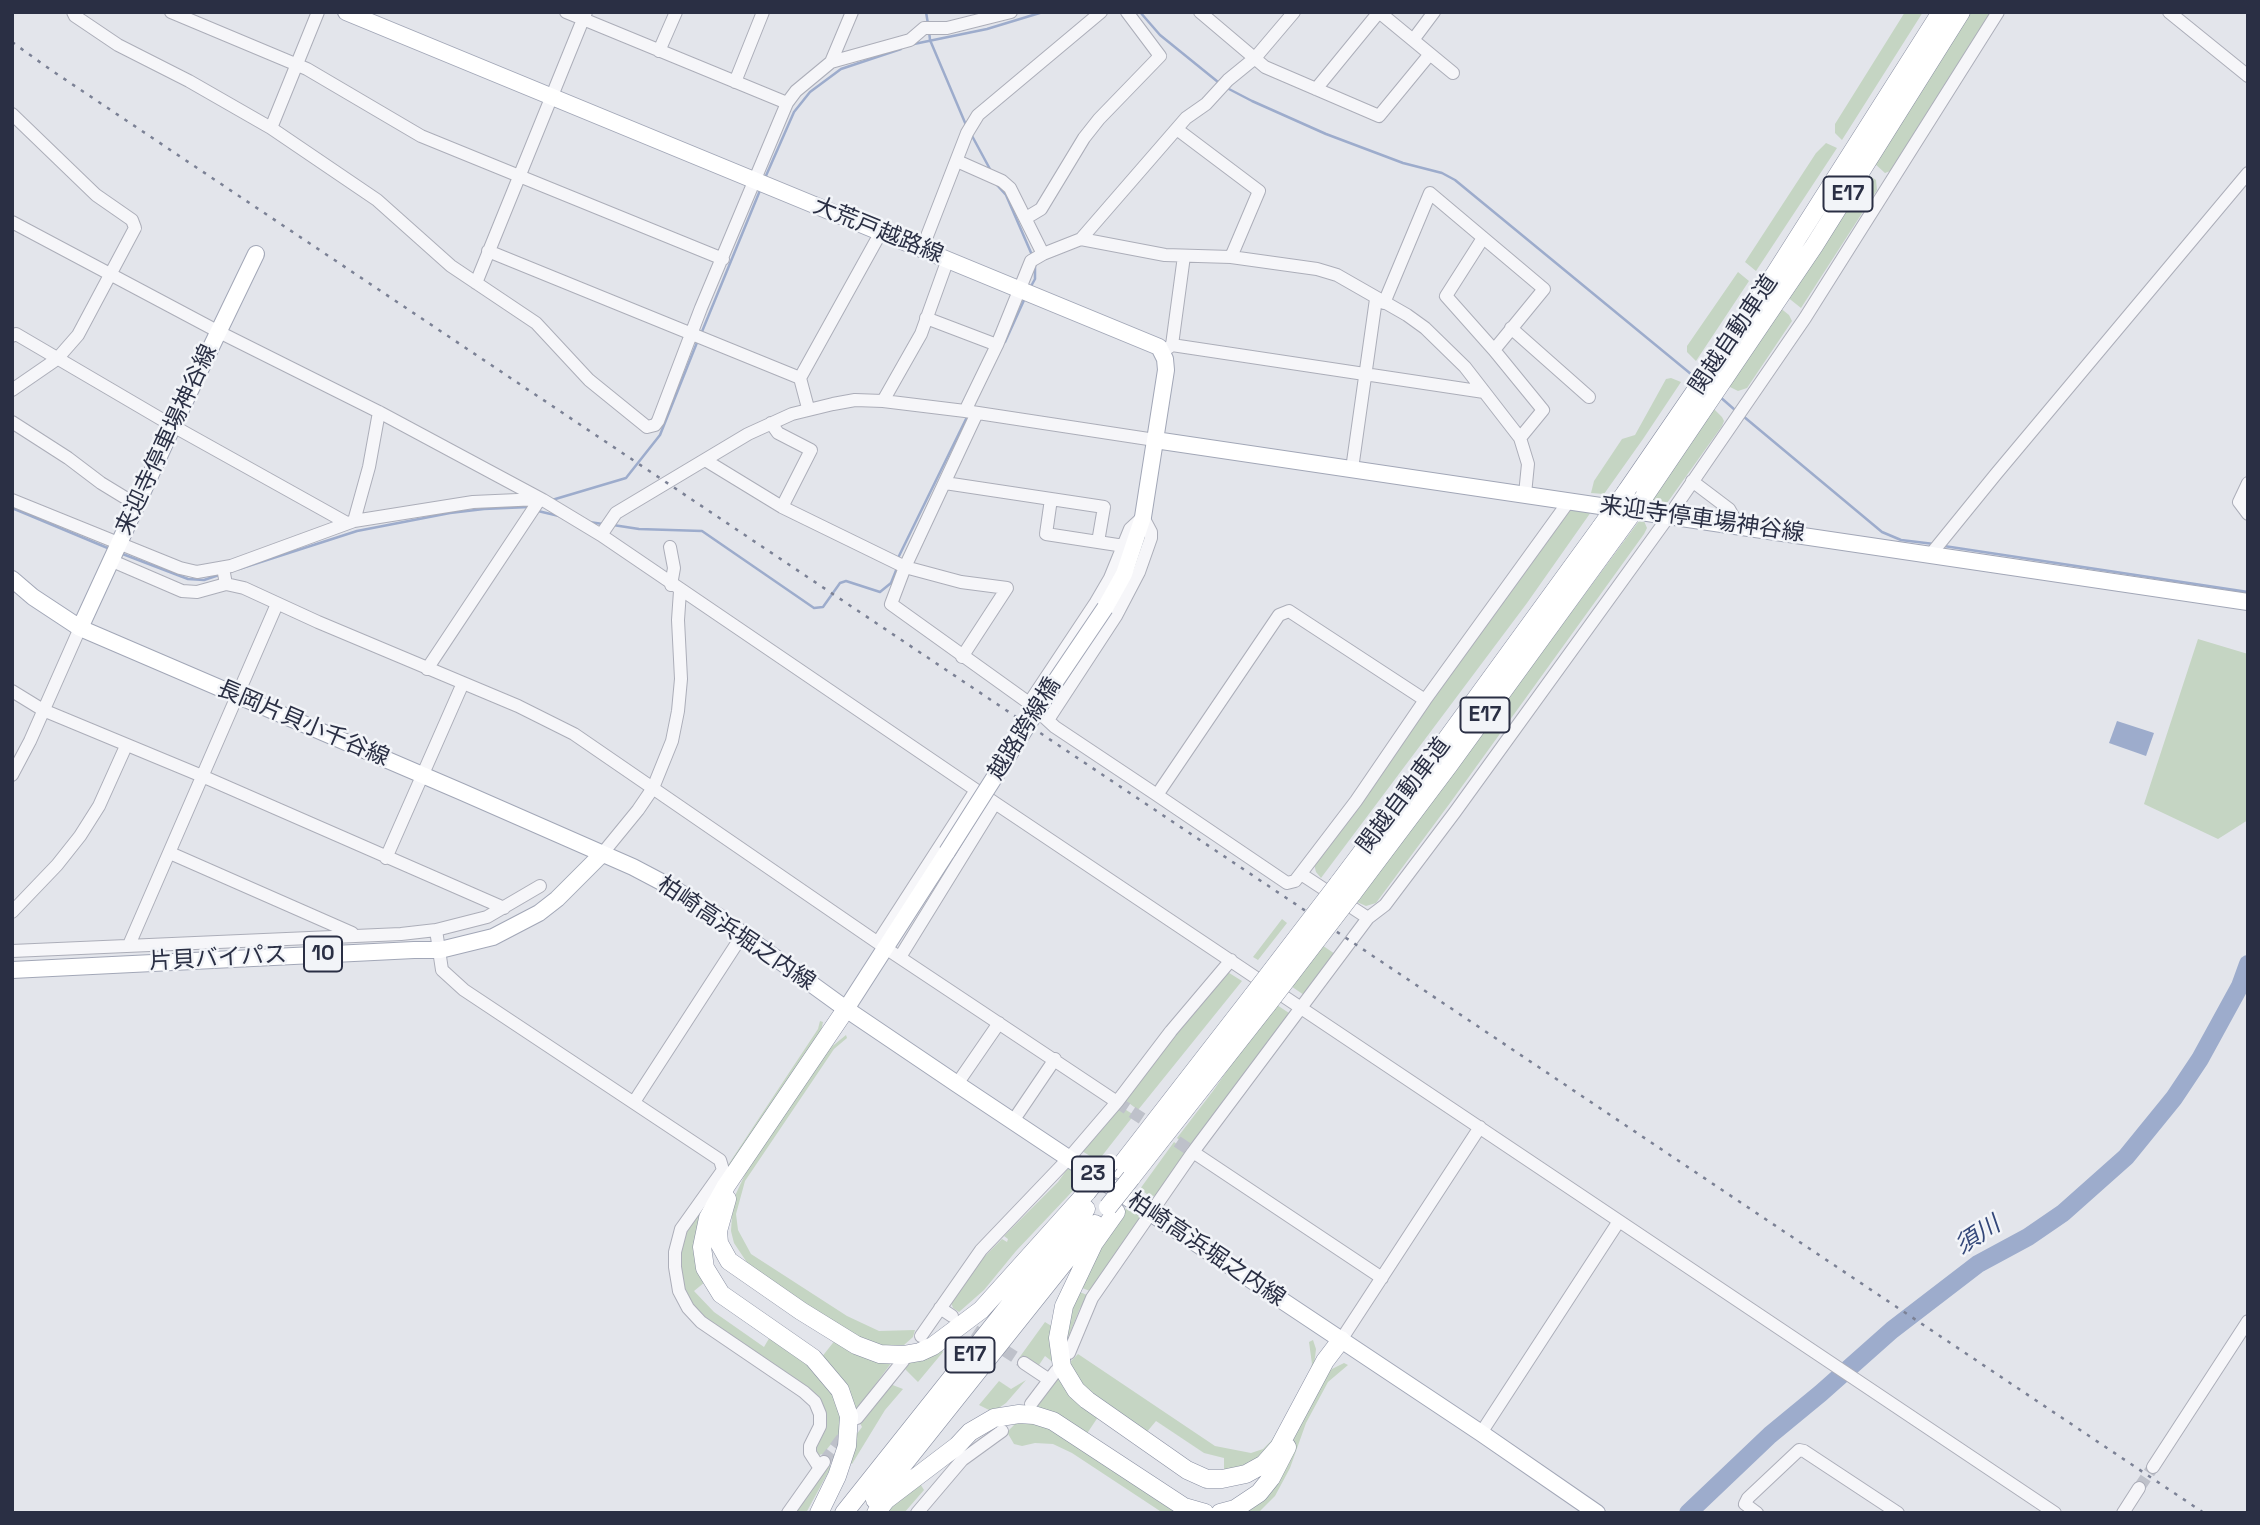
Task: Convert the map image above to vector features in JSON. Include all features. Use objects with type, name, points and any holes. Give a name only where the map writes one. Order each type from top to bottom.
[{"type":"highway","name":"関越自動車道","points":[[1723,367],[1819,206],[1941,12]]},
{"type":"highway","name":"関越自動車道","points":[[1124,1173],[1227,1057],[1260,1000],[1345,889],[1446,741],[1609,531],[1723,367],[1821,235],[1961,12]]},
{"type":"highway","name":"関越自動車道","points":[[844,1513],[1124,1173],[1229,1026],[1260,1000]]},
{"type":"highway","points":[[819,1513],[847,1446],[849,1416],[840,1390],[813,1358],[721,1294],[709,1279],[702,1257],[703,1238],[708,1218],[726,1186],[846,1009]]},
{"type":"highway","points":[[762,1134],[728,1195],[718,1231],[723,1252],[739,1268],[802,1311],[856,1345],[880,1354],[903,1355],[920,1352],[948,1336],[981,1310],[1101,1202],[1124,1173]]},
{"type":"highway","name":"関越自動車道","points":[[865,1513],[1101,1202]]},
{"type":"highway","points":[[1101,1202],[1094,1243],[1073,1284],[1061,1317],[1058,1338],[1062,1367],[1076,1390],[1099,1409],[1187,1470],[1207,1479],[1222,1479],[1246,1474],[1264,1464],[1273,1455],[1325,1361],[1341,1340]]},
{"type":"highway","points":[[1220,1513],[1235,1510],[1253,1499],[1271,1478],[1286,1450],[1308,1392]]},
{"type":"highway","points":[[876,1513],[886,1500],[957,1446],[970,1432],[995,1419],[1018,1414],[1034,1415],[1053,1421],[1184,1507],[1205,1513]]},
{"type":"main road","name":"大荒戸越路線","points":[[346,12],[1167,349]]},
{"type":"main road","name":"来迎寺停車場神谷線","points":[[80,628],[110,559],[256,254]]},
{"type":"main road","points":[[1143,517],[1167,349]]},
{"type":"main road","name":"来迎寺停車場神谷線","points":[[1155,440],[2248,602]]},
{"type":"main road","name":"越路跨線橋","points":[[888,949],[1055,682],[1105,608],[1124,574],[1143,517]]},
{"type":"main road","name":"長岡片貝小千谷線","points":[[12,579],[33,597],[80,628],[602,854]]},
{"type":"main road","name":"柏崎高浜堀之内線","points":[[602,854],[671,887],[743,934],[846,1009],[1597,1513]]},
{"type":"main road","name":"片貝バイパス","points":[[12,970],[440,950],[493,937],[539,913],[577,881],[602,854]]},
{"type":"main road","points":[[846,1009],[888,949]]},
{"type":"street","points":[[73,12],[118,45],[189,81],[271,128],[377,200],[451,266],[536,323],[589,380],[647,426],[655,425],[658,421],[787,103],[796,91],[831,62],[910,40],[924,28],[947,28],[1011,12]]},
{"type":"street","points":[[171,12],[297,64],[421,135],[723,259]]},
{"type":"street","points":[[271,128],[318,12]]},
{"type":"street","points":[[566,12],[584,16],[659,51],[787,103]]},
{"type":"street","points":[[659,51],[676,12]]},
{"type":"street","points":[[735,82],[763,12]]},
{"type":"street","points":[[831,62],[852,12]]},
{"type":"street","points":[[922,249],[967,133],[978,115],[1101,12]]},
{"type":"street","points":[[1026,218],[1041,209],[1084,138],[1099,119],[1160,55],[1127,12]]},
{"type":"street","points":[[1200,12],[1265,66],[1379,116],[1430,54]]},
{"type":"street","points":[[1316,89],[1379,12],[1453,73]]},
{"type":"street","points":[[1413,40],[1434,12]]},
{"type":"street","points":[[1069,1353],[1092,1298],[1193,1152],[1368,918],[1385,905],[1455,812],[1669,516],[1805,318],[1998,12]]},
{"type":"street","points":[[2169,12],[2248,76]]},
{"type":"street","points":[[1290,14],[1255,58],[1228,80],[1206,104],[1186,118],[1081,239],[1031,261],[944,483],[891,604],[1029,703],[1048,720],[1287,883],[1295,881],[1301,874],[1356,801],[1425,700],[1569,501]]},
{"type":"street","points":[[476,284],[584,16]]},
{"type":"street","points":[[12,114],[96,195],[132,220],[135,228],[78,335],[57,359],[12,390]]},
{"type":"street","points":[[1178,130],[1259,191],[1231,257]]},
{"type":"street","points":[[957,161],[1002,181],[1010,188],[1043,254]]},
{"type":"street","points":[[1931,554],[2248,173]]},
{"type":"street","points":[[1352,469],[1365,374],[1380,301],[1430,193],[1544,289],[1494,350]]},
{"type":"street","points":[[14,225],[379,412],[601,535],[995,803],[1829,1361],[1974,1461],[2056,1513]]},
{"type":"street","points":[[808,408],[800,378],[881,232]]},
{"type":"street","points":[[1483,238],[1446,296],[1543,410],[1520,438]]},
{"type":"street","points":[[1081,239],[1151,253],[1231,257],[1327,272],[1380,301],[1425,328],[1465,367],[1520,438],[1528,464],[1525,494]]},
{"type":"street","points":[[488,251],[800,378]]},
{"type":"street","points":[[1184,256],[1167,349],[1484,392]]},
{"type":"street","points":[[883,401],[921,334],[947,259]]},
{"type":"street","points":[[926,318],[997,345]]},
{"type":"street","points":[[1511,328],[1589,397]]},
{"type":"street","points":[[13,334],[173,426],[350,522]]},
{"type":"street","points":[[601,535],[616,513],[748,434],[808,408],[855,400],[883,401],[1155,440]]},
{"type":"street","points":[[350,522],[369,467],[379,412]]},
{"type":"street","points":[[12,422],[137,505]]},
{"type":"street","points":[[771,423],[778,433],[811,450],[782,507]]},
{"type":"street","points":[[705,460],[782,507],[905,567],[961,582],[1007,588],[962,657]]},
{"type":"street","points":[[1692,481],[1729,509],[1738,525]]},
{"type":"street","points":[[944,483],[1104,507],[1098,542]]},
{"type":"street","points":[[2248,483],[2239,502],[2248,514]]},
{"type":"street","points":[[1051,499],[1046,534],[1124,546]]},
{"type":"street","points":[[12,500],[189,571],[223,568],[350,522],[473,502],[541,500]]},
{"type":"street","points":[[427,669],[541,500]]},
{"type":"street","points":[[1029,703],[1096,602],[1130,529],[1143,517],[1152,532],[1139,572],[1116,616],[1048,720]]},
{"type":"street","points":[[602,854],[653,788],[673,741],[681,679],[676,588],[670,547]]},
{"type":"street","points":[[110,559],[182,591],[197,592],[226,584],[244,588],[556,723],[1117,1102]]},
{"type":"street","points":[[223,568],[226,584]]},
{"type":"street","points":[[129,946],[277,604]]},
{"type":"street","points":[[1157,795],[1279,615],[1289,611],[1425,700]]},
{"type":"street","points":[[12,775],[80,628]]},
{"type":"street","points":[[386,858],[463,683]]},
{"type":"street","points":[[12,691],[43,710],[202,776],[504,908]]},
{"type":"street","points":[[12,912],[57,865],[80,836],[99,806],[126,746]]},
{"type":"street","points":[[888,949],[976,790]]},
{"type":"street","points":[[888,949],[995,803]]},
{"type":"street","points":[[170,853],[355,935]]},
{"type":"street","points":[[1301,874],[1368,918]]},
{"type":"street","points":[[12,951],[401,934],[436,930],[488,917],[540,886]]},
{"type":"street","points":[[436,930],[442,970],[464,990],[720,1160],[723,1170],[681,1228],[674,1267],[679,1291],[688,1308],[701,1322],[815,1402],[821,1420],[810,1446],[810,1453],[822,1464],[788,1513]]},
{"type":"street","points":[[634,1102],[743,934]]},
{"type":"street","points":[[921,1336],[981,1251],[1069,1158],[1231,960]]},
{"type":"street","points":[[957,1084],[999,1023]]},
{"type":"street","points":[[1013,1121],[1055,1059]]},
{"type":"street","points":[[1341,1340],[1480,1127]]},
{"type":"street","points":[[1193,1152],[1382,1278]]},
{"type":"street","points":[[1481,1433],[1619,1221]]},
{"type":"street","points":[[940,1308],[952,1316]]},
{"type":"street","points":[[2153,1467],[2248,1321]]},
{"type":"street","points":[[857,1418],[903,1362]]},
{"type":"street","points":[[1024,1363],[1052,1375],[1031,1404]]},
{"type":"street","points":[[917,1513],[962,1460],[1002,1431]]},
{"type":"street","points":[[1757,1513],[1745,1504],[1748,1498],[1799,1450],[1898,1513]]},
{"type":"street","points":[[2123,1513],[2139,1488]]},
{"type":"green space","points":[[1905,12],[1923,12],[1842,140],[1835,133],[1835,124]]},
{"type":"green space","points":[[1969,12],[1992,12],[1893,170],[1885,173],[1874,163]]},
{"type":"green space","points":[[1826,143],[1837,148],[1756,271],[1745,262],[1816,153]]},
{"type":"green space","points":[[1867,174],[1876,180],[1877,190],[1801,308],[1786,296]]},
{"type":"green space","points":[[1738,272],[1749,281],[1696,361],[1687,352],[1687,346]]},
{"type":"green space","points":[[1779,307],[1792,321],[1747,388],[1738,391],[1726,385]]},
{"type":"green space","points":[[1666,379],[1681,382],[1643,439],[1604,494],[1591,493],[1594,481],[1622,439],[1635,435]]},
{"type":"green space","points":[[1712,407],[1722,417],[1722,426],[1667,503],[1646,501]]},
{"type":"green space","points":[[1570,508],[1591,512],[1527,603],[1321,878],[1314,864]]},
{"type":"green space","points":[[1639,521],[1644,521],[1647,528],[1644,534],[1376,903],[1366,906],[1357,902]]},
{"type":"green space","points":[[2198,639],[2248,654],[2248,820],[2218,839],[2144,804]]},
{"type":"green space","points":[[1282,919],[1287,923],[1258,960],[1253,957]]},
{"type":"green space","points":[[1319,943],[1335,954],[1304,995],[1288,984]]},
{"type":"green space","points":[[1226,971],[1242,981],[1138,1110],[1125,1100],[1124,1095]]},
{"type":"green space","points":[[1274,1003],[1289,1013],[1191,1147],[1185,1144],[1177,1138]]},
{"type":"green space","points":[[820,1021],[823,1022],[821,1031],[707,1205],[705,1282],[694,1291],[714,1312],[764,1347],[771,1335],[823,1375],[840,1410],[841,1422],[840,1433],[823,1454],[819,1455],[814,1447],[825,1429],[825,1412],[697,1313],[683,1289],[678,1264],[685,1230],[818,1029]]},
{"type":"green space","points":[[846,1035],[847,1038],[834,1049],[745,1181],[736,1214],[738,1230],[751,1254],[847,1316],[879,1331],[915,1330],[913,1337],[904,1345],[882,1346],[850,1334],[748,1264],[734,1243],[731,1231],[733,1200],[749,1166],[829,1049]]},
{"type":"green space","points":[[1123,1108],[1134,1115],[1098,1161],[1082,1151],[1113,1109]]},
{"type":"green space","points":[[1174,1142],[1185,1150],[1187,1156],[1161,1193],[1151,1197],[1140,1189]]},
{"type":"green space","points":[[1068,1168],[1084,1179],[1016,1251],[984,1290],[959,1312],[953,1308],[950,1299],[978,1263],[1002,1239],[1007,1242],[1008,1239],[1004,1236],[1058,1182]]},
{"type":"green space","points":[[1127,1207],[1141,1217],[1090,1291],[1082,1288],[1080,1292],[1089,1296],[1080,1308],[1065,1345],[1064,1323],[1096,1250]]},
{"type":"green space","points":[[1045,1322],[1053,1327],[1050,1349],[1054,1363],[1045,1356],[1039,1365],[1033,1365],[1019,1358]]},
{"type":"green space","points":[[836,1339],[892,1362],[854,1413],[849,1388],[821,1358]]},
{"type":"green space","points":[[1313,1340],[1316,1349],[1314,1366],[1270,1448],[1244,1468],[1224,1472],[1224,1458],[1204,1453],[1156,1421],[1146,1433],[1088,1390],[1075,1376],[1070,1362],[1078,1354],[1215,1446],[1251,1453],[1263,1449],[1272,1440],[1296,1399],[1312,1364],[1309,1342]]},
{"type":"green space","points":[[941,1349],[943,1352],[918,1382],[905,1369],[909,1361]]},
{"type":"green space","points":[[1344,1363],[1348,1365],[1328,1382],[1306,1423],[1290,1468],[1275,1496],[1258,1513],[1237,1513],[1283,1465],[1294,1437],[1326,1375]]},
{"type":"green space","points":[[1059,1372],[1100,1414],[1086,1435],[1036,1405]]},
{"type":"green space","points":[[1026,1380],[1006,1403],[993,1412],[979,1405],[999,1381],[1011,1389]]},
{"type":"green space","points":[[890,1384],[903,1389],[885,1410],[852,1464],[848,1462],[853,1439],[862,1427],[860,1423]]},
{"type":"green space","points":[[1037,1420],[1188,1513],[1163,1513],[1072,1453],[1053,1444],[1014,1444],[1007,1432],[1017,1422]]},
{"type":"green space","points":[[827,1464],[831,1467],[806,1513],[794,1513]]},
{"type":"green space","points":[[919,1482],[924,1490],[904,1513],[885,1513]]},
{"type":"water","points":[[2117,721],[2154,733],[2146,756],[2109,743]]},
{"type":"waterway","points":[[926,12],[928,24]]},
{"type":"waterway","points":[[914,44],[987,29],[1043,12]]},
{"type":"waterway","points":[[1140,12],[1160,35],[1218,82]]},
{"type":"waterway","points":[[929,31],[930,40],[966,125]]},
{"type":"waterway","points":[[765,178],[794,112],[810,92],[841,69],[901,49]]},
{"type":"waterway","points":[[1227,88],[1326,134],[1403,163],[1442,173],[1455,180],[1697,379]]},
{"type":"waterway","points":[[971,134],[991,171]]},
{"type":"waterway","points":[[996,184],[1006,195],[1032,255]]},
{"type":"waterway","points":[[701,334],[761,188]]},
{"type":"waterway","points":[[1030,288],[1035,279],[1035,265]]},
{"type":"waterway","points":[[1005,342],[1025,298]]},
{"type":"waterway","points":[[552,500],[626,478],[660,435],[698,340]]},
{"type":"waterway","points":[[1719,396],[1735,410]]},
{"type":"waterway","points":[[1743,416],[1882,532],[1901,540],[1934,544]]},
{"type":"waterway","points":[[898,558],[967,417]]},
{"type":"waterway","points":[[239,569],[357,531],[450,513],[529,507]]},
{"type":"waterway","points":[[12,508],[110,549]]},
{"type":"waterway","points":[[538,511],[559,516]]},
{"type":"waterway","points":[[589,522],[603,524]]},
{"type":"waterway","points":[[613,525],[639,529],[702,531],[814,608],[823,607],[840,583],[846,581],[880,592],[891,583],[897,568]]},
{"type":"waterway","points":[[1944,546],[2248,592]]},
{"type":"waterway","points":[[120,553],[188,579],[204,580],[219,575]]},
{"type":"waterway","name":"須川","points":[[1688,1513],[1770,1435],[1892,1330],[1978,1264],[2028,1237],[2063,1213],[2126,1157],[2174,1098],[2200,1059],[2240,986],[2248,964]]},
{"type":"tunnel","points":[[1117,1102],[1193,1152]]},
{"type":"tunnel","points":[[959,1321],[1024,1363]]},
{"type":"tunnel","points":[[824,1462],[848,1430]]},
{"type":"tunnel","points":[[2139,1488],[2153,1467]]},
{"type":"railway","points":[[12,42],[2204,1513]]}]
